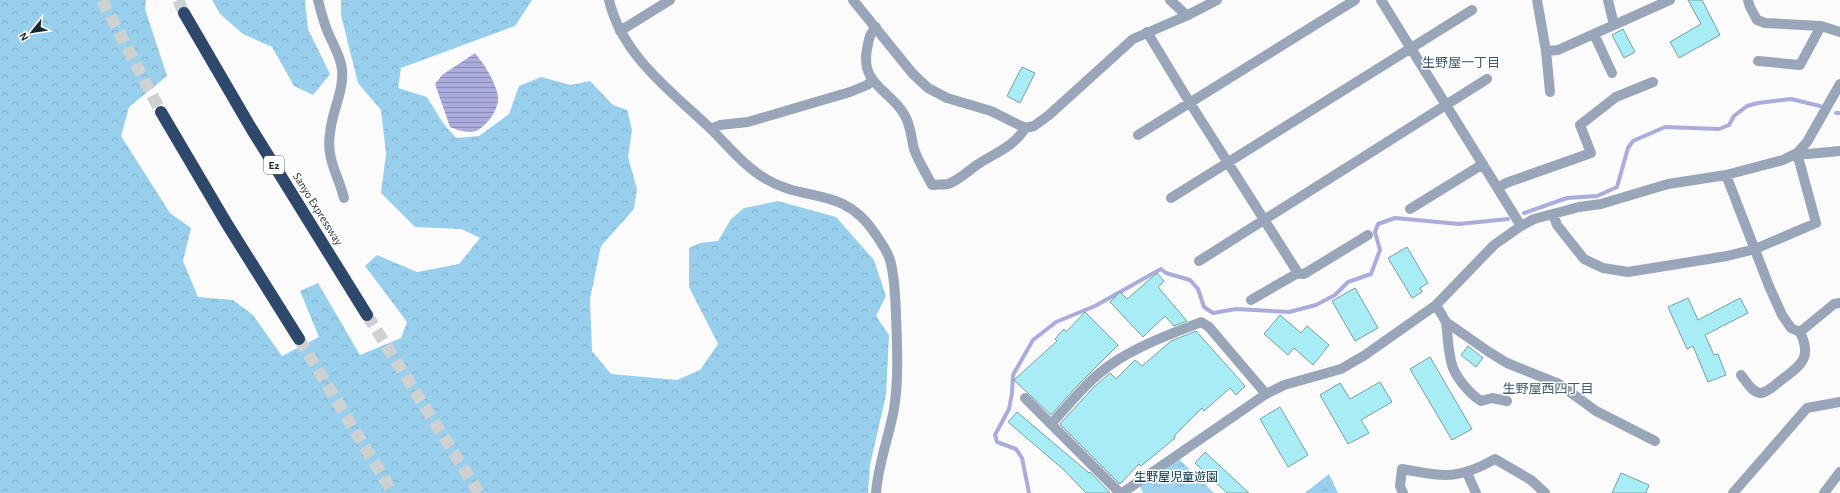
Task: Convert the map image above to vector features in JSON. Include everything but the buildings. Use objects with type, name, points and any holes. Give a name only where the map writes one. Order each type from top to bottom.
[{"type":"highway","name":"Sanyo Expressway","points":[[184,13],[251,128],[367,315]]},
{"type":"highway","points":[[161,112],[227,224],[299,339]]},
{"type":"street","points":[[318,0],[323,21],[338,54],[342,68],[342,84],[329,133],[329,153],[333,169],[344,198]]},
{"type":"street","points":[[609,0],[612,13],[627,44],[670,93],[711,129],[752,170],[766,180],[788,189],[837,200],[853,209],[866,220],[881,242],[890,259],[894,281],[897,345],[894,410],[876,493]]},
{"type":"street","points":[[620,31],[670,0]]},
{"type":"street","points":[[853,0],[913,74],[928,88],[947,98],[991,110],[1025,128],[1034,126],[1049,115],[1133,39],[1186,16],[1216,0]]},
{"type":"street","points":[[1170,0],[1186,16]]},
{"type":"street","points":[[1138,135],[1355,0]]},
{"type":"street","points":[[1381,0],[1521,226]]},
{"type":"street","points":[[1537,0],[1546,51],[1550,92]]},
{"type":"street","points":[[1608,0],[1614,25]]},
{"type":"street","points":[[1546,51],[1558,50],[1670,0]]},
{"type":"street","points":[[1748,0],[1757,20],[1765,23],[1821,26],[1840,32]]},
{"type":"street","points":[[1171,198],[1472,10]]},
{"type":"street","points":[[1758,61],[1800,65],[1821,26]]},
{"type":"street","points":[[876,27],[870,34],[866,53],[866,66],[872,80],[904,113],[908,123],[914,150],[932,185],[948,184],[964,175],[974,166],[996,154],[1022,133],[1025,128]]},
{"type":"street","points":[[1147,32],[1190,103],[1298,273]]},
{"type":"street","points":[[1594,34],[1612,73]]},
{"type":"street","points":[[1199,261],[1487,79]]},
{"type":"street","points":[[711,129],[720,125],[748,122],[850,92],[866,85],[872,80]]},
{"type":"street","points":[[1498,188],[1506,183],[1591,154],[1580,125],[1616,97],[1653,82]]},
{"type":"street","points":[[1025,398],[1052,423],[1121,493],[1266,394],[1284,385],[1341,369],[1365,355],[1436,305],[1494,246],[1521,226],[1534,219],[1580,207],[1602,204],[1668,184],[1726,175],[1783,160],[1797,153],[1807,142],[1840,84]]},
{"type":"street","points":[[1797,153],[1808,154],[1840,151]]},
{"type":"street","points":[[1553,214],[1557,225],[1584,259],[1603,268],[1628,272],[1727,256],[1755,249],[1816,223],[1797,153]]},
{"type":"street","points":[[1410,209],[1483,164]]},
{"type":"street","points":[[1726,175],[1782,314],[1791,328],[1800,332],[1806,344],[1806,354],[1801,365],[1768,390],[1761,393],[1753,390],[1741,375]]},
{"type":"street","points":[[1251,300],[1298,273],[1304,274],[1368,235]]},
{"type":"street","points":[[1800,332],[1834,304],[1840,303]]},
{"type":"street","points":[[1436,305],[1446,322],[1453,368],[1459,379],[1475,398],[1481,401],[1492,398],[1507,401]]},
{"type":"street","points":[[1052,423],[1090,381],[1114,362],[1201,322],[1209,327],[1266,394]]},
{"type":"street","points":[[1446,322],[1506,363],[1559,384],[1596,412],[1655,441]]},
{"type":"street","points":[[1733,493],[1807,408],[1840,402]]},
{"type":"street","points":[[1403,493],[1400,486],[1402,470],[1444,476],[1467,473],[1495,459],[1531,480],[1545,493]]},
{"type":"street","points":[[1824,493],[1840,472]]},
{"type":"street","points":[[1467,473],[1476,493]]},
{"type":"green space","points":[[0,0],[146,0],[145,9],[167,76],[129,107],[121,136],[170,213],[191,228],[183,261],[198,297],[233,300],[253,315],[282,356],[319,337],[300,291],[318,283],[360,355],[401,338],[407,322],[365,266],[377,255],[417,272],[459,264],[480,238],[461,229],[415,227],[381,193],[386,154],[381,110],[358,83],[341,15],[341,0],[532,0],[515,26],[401,68],[398,88],[427,97],[443,123],[456,138],[479,136],[509,114],[519,86],[541,77],[571,85],[590,81],[613,105],[627,110],[632,130],[628,157],[637,189],[634,209],[601,246],[590,299],[592,351],[611,374],[677,380],[700,370],[718,344],[689,287],[689,248],[700,243],[718,241],[731,219],[744,208],[778,201],[836,217],[874,260],[886,296],[876,316],[889,335],[886,395],[870,465],[868,493],[0,493]]},
{"type":"green space","points":[[212,0],[305,0],[308,29],[330,74],[313,95],[294,86],[272,47],[243,34],[220,14]]},
{"type":"green space","name":"生野屋児童遊園","points":[[1178,458],[1214,493],[1143,493],[1139,484]]},
{"type":"green space","points":[[1329,474],[1338,493],[1305,493]]},
{"type":"shaded area","points":[[475,53],[492,79],[497,90],[498,101],[492,116],[480,129],[473,132],[466,132],[450,127],[435,84],[442,75]]},
{"type":"waterway","points":[[1524,213],[1567,198],[1597,196],[1617,187],[1628,148],[1633,141],[1665,127],[1719,129],[1729,125],[1734,116],[1747,106],[1758,103],[1791,99],[1820,106]]},
{"type":"waterway","points":[[1029,493],[1022,458],[1016,449],[997,442],[995,435],[1009,409],[1013,375],[1033,340],[1056,322],[1095,306],[1161,269],[1166,273],[1190,280],[1198,289],[1204,307],[1213,313],[1236,309],[1289,312],[1316,305],[1335,295],[1348,282],[1371,274],[1380,250],[1375,232],[1378,224],[1395,218],[1459,224],[1508,219]]},
{"type":"tunnel","points":[[102,0],[161,112]]},
{"type":"tunnel","points":[[178,0],[184,13]]},
{"type":"tunnel","points":[[367,315],[479,493]]},
{"type":"tunnel","points":[[299,339],[393,493]]},
{"type":"district","name":"生野屋一丁目","points":[[1461,62]]},
{"type":"district","name":"生野屋西四丁目","points":[[1548,388]]}]
